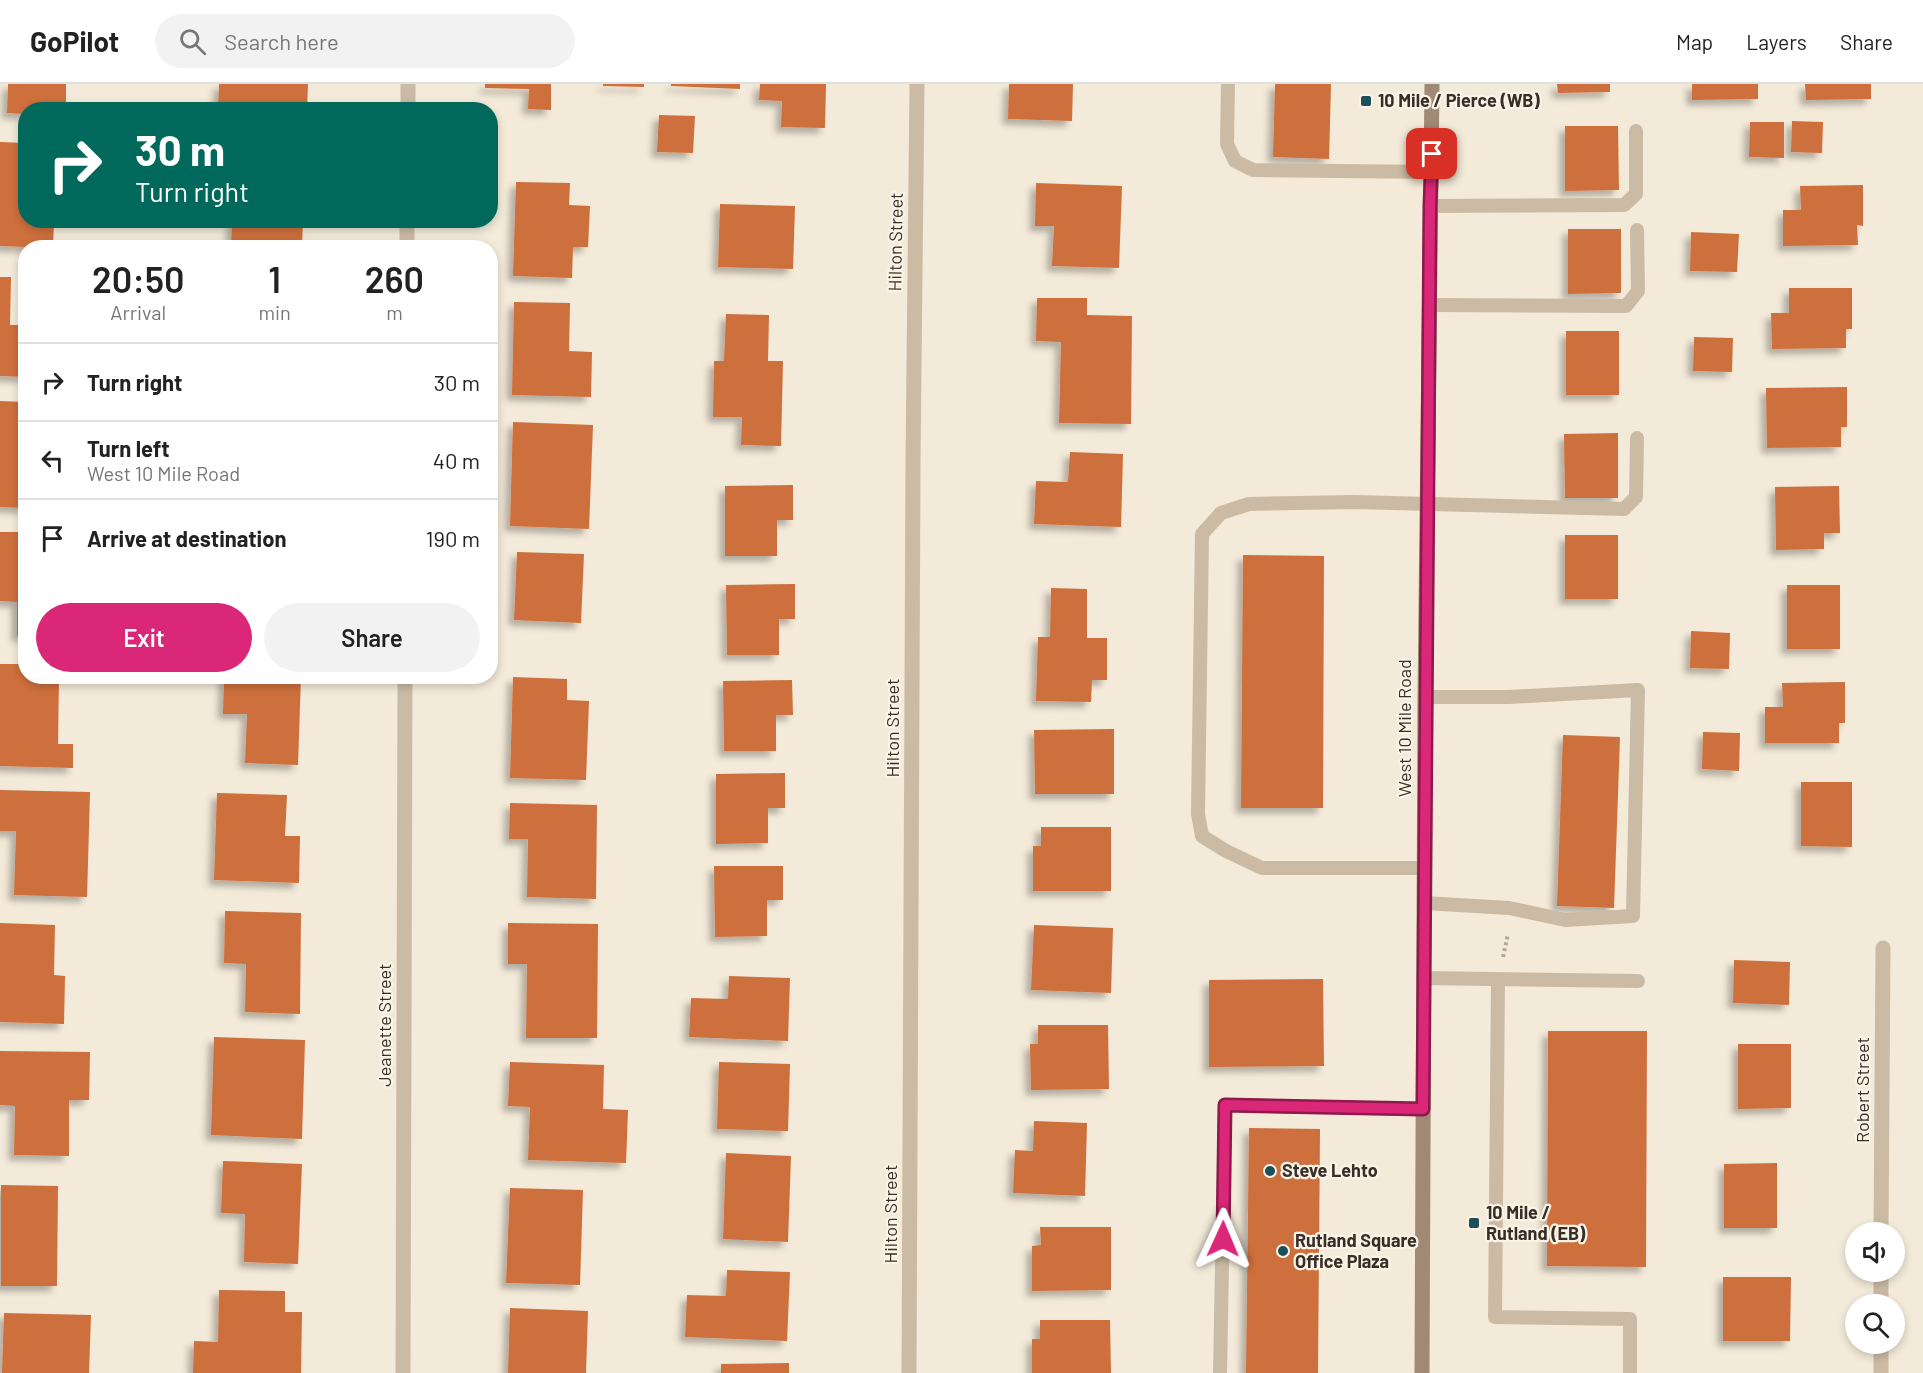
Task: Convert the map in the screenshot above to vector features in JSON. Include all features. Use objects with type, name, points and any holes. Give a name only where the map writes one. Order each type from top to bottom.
[{"type":"main road","name":"West 10 Mile Road","points":[[1422,1373],[1425,697],[1432,84]]},
{"type":"street","points":[[408,84],[408,102]]},
{"type":"street","name":"Hilton Street","points":[[909,1373],[917,84]]},
{"type":"street","name":"Jeanette Street","points":[[403,1373],[405,684]]},
{"type":"street","name":"Robert Street","points":[[1881,1222],[1883,948]]},
{"type":"street","points":[[1881,1354],[1881,1373]]},
{"type":"lane","points":[[1228,84],[1227,144],[1235,161],[1253,170],[1432,172]]},
{"type":"lane","points":[[1430,206],[1624,206],[1636,194],[1636,131]]},
{"type":"lane","points":[[1430,305],[1626,306],[1638,291],[1636,230]]},
{"type":"lane","points":[[1424,868],[1262,868],[1226,851],[1202,836],[1198,814],[1202,534],[1221,513],[1249,504],[1354,502],[1624,509],[1636,497],[1636,438]]},
{"type":"lane","points":[[1424,903],[1509,908],[1565,920],[1633,916],[1638,690],[1508,697],[1425,697]]},
{"type":"lane","points":[[1423,978],[1638,981]]},
{"type":"lane","points":[[1498,980],[1495,1317],[1630,1319],[1630,1373]]},
{"type":"lane","points":[[1220,1373],[1225,1105],[1423,1109]]},
{"type":"building","points":[[8,84],[66,84],[66,102],[18,102],[18,114],[7,113]]},
{"type":"building","points":[[219,84],[308,84],[307,102],[218,102]]},
{"type":"building","points":[[485,84],[551,84],[551,110],[528,109],[529,89],[485,88]]},
{"type":"building","points":[[603,84],[644,84],[644,87],[603,86]]},
{"type":"building","points":[[671,84],[740,84],[740,89],[671,86]]},
{"type":"building","points":[[760,84],[826,84],[825,128],[781,127],[782,101],[759,100]]},
{"type":"building","points":[[1009,84],[1073,84],[1072,121],[1008,119]]},
{"type":"building","points":[[1275,84],[1331,84],[1329,159],[1273,157]]},
{"type":"building","points":[[1557,84],[1610,84],[1610,92],[1558,93]]},
{"type":"building","points":[[1692,84],[1758,84],[1758,99],[1692,100]]},
{"type":"building","points":[[1805,84],[1871,84],[1871,99],[1806,100]]},
{"type":"building","points":[[659,115],[695,116],[693,153],[657,152]]},
{"type":"building","points":[[1792,121],[1823,122],[1822,153],[1791,152]]},
{"type":"building","points":[[1750,122],[1784,122],[1784,158],[1749,157]]},
{"type":"building","points":[[1565,126],[1618,126],[1619,190],[1565,191]]},
{"type":"building","points":[[0,142],[18,143],[18,228],[54,228],[53,240],[18,240],[18,247],[0,246]]},
{"type":"building","points":[[516,182],[570,183],[569,205],[590,206],[588,247],[573,247],[572,278],[513,276]]},
{"type":"building","points":[[1036,183],[1122,186],[1119,268],[1052,266],[1054,226],[1035,226]]},
{"type":"building","points":[[1863,185],[1863,226],[1857,225],[1858,245],[1783,246],[1783,210],[1801,210],[1800,186]]},
{"type":"building","points":[[720,204],[795,206],[793,269],[718,267]]},
{"type":"building","points":[[232,228],[303,228],[302,240],[231,240]]},
{"type":"building","points":[[1568,229],[1621,229],[1621,293],[1568,294]]},
{"type":"building","points":[[1691,232],[1739,234],[1737,272],[1690,271]]},
{"type":"building","points":[[0,277],[11,277],[10,325],[18,325],[18,377],[0,376]]},
{"type":"building","points":[[1789,288],[1852,288],[1852,329],[1846,329],[1846,348],[1772,349],[1771,313],[1789,313]]},
{"type":"building","points":[[1037,298],[1087,298],[1087,315],[1132,316],[1131,424],[1059,423],[1061,342],[1036,341]]},
{"type":"building","points":[[514,302],[570,303],[569,351],[592,352],[591,397],[512,395]]},
{"type":"building","points":[[726,314],[769,315],[768,361],[783,361],[781,446],[741,445],[742,417],[713,417],[714,361],[724,361]]},
{"type":"building","points":[[1566,331],[1619,331],[1619,395],[1566,395]]},
{"type":"building","points":[[1694,337],[1733,338],[1732,372],[1693,371]]},
{"type":"building","points":[[1847,387],[1847,427],[1841,427],[1841,447],[1767,448],[1766,388]]},
{"type":"building","points":[[0,401],[18,402],[18,508],[0,507]]},
{"type":"building","points":[[513,422],[593,425],[589,529],[510,526]]},
{"type":"building","points":[[1618,433],[1618,498],[1565,498],[1564,434]]},
{"type":"building","points":[[1070,452],[1123,454],[1121,527],[1034,524],[1036,481],[1068,482]]},
{"type":"building","points":[[793,485],[793,520],[777,520],[777,556],[725,556],[725,486]]},
{"type":"building","points":[[1839,486],[1840,533],[1824,533],[1824,549],[1776,550],[1775,487]]},
{"type":"building","points":[[0,532],[18,532],[18,636],[17,602],[0,601]]},
{"type":"building","points":[[1565,535],[1618,535],[1618,599],[1565,599]]},
{"type":"building","points":[[517,552],[584,554],[581,623],[514,620]]},
{"type":"building","points":[[1243,555],[1324,556],[1323,808],[1241,808]]},
{"type":"building","points":[[795,584],[795,619],[779,619],[779,655],[727,655],[726,585]]},
{"type":"building","points":[[1787,585],[1840,585],[1840,649],[1787,649]]},
{"type":"building","points":[[1051,588],[1087,589],[1087,638],[1107,638],[1107,680],[1092,680],[1091,702],[1036,701],[1038,637],[1050,637]]},
{"type":"building","points":[[1691,631],[1730,633],[1729,669],[1690,668]]},
{"type":"building","points":[[0,664],[18,664],[18,684],[59,684],[58,744],[73,744],[73,768],[0,766]]},
{"type":"building","points":[[513,677],[567,679],[567,700],[589,701],[586,780],[510,778]]},
{"type":"building","points":[[792,680],[793,715],[776,715],[776,751],[724,751],[723,681]]},
{"type":"building","points":[[1845,682],[1845,723],[1839,723],[1839,743],[1765,743],[1765,707],[1783,707],[1782,683]]},
{"type":"building","points":[[224,684],[301,684],[298,765],[245,763],[247,714],[223,714]]},
{"type":"building","points":[[1114,729],[1114,794],[1035,794],[1034,730]]},
{"type":"building","points":[[1703,732],[1740,733],[1739,771],[1702,769]]},
{"type":"building","points":[[1563,735],[1620,737],[1614,908],[1557,906]]},
{"type":"building","points":[[785,773],[785,808],[768,808],[768,843],[716,844],[716,774]]},
{"type":"building","points":[[1801,782],[1852,782],[1852,847],[1801,846]]},
{"type":"building","points":[[0,790],[90,792],[87,897],[14,895],[16,831],[0,831]]},
{"type":"building","points":[[217,793],[287,795],[285,836],[300,836],[299,883],[214,880]]},
{"type":"building","points":[[510,803],[597,805],[596,899],[527,897],[528,839],[509,839]]},
{"type":"building","points":[[1041,827],[1111,827],[1111,891],[1033,891],[1033,846],[1041,846]]},
{"type":"building","points":[[714,866],[783,866],[783,900],[767,900],[767,936],[715,937]]},
{"type":"building","points":[[225,911],[301,913],[300,1014],[245,1012],[246,964],[224,963]]},
{"type":"building","points":[[0,923],[55,925],[54,975],[65,976],[64,1024],[0,1022]]},
{"type":"building","points":[[508,923],[598,924],[597,1038],[526,1038],[527,964],[508,964]]},
{"type":"building","points":[[1034,925],[1113,928],[1111,993],[1031,990]]},
{"type":"building","points":[[1734,960],[1790,962],[1789,1005],[1733,1003]]},
{"type":"building","points":[[729,976],[790,978],[788,1041],[689,1037],[691,998],[728,999]]},
{"type":"building","points":[[1323,979],[1324,1066],[1209,1067],[1209,980]]},
{"type":"building","points":[[1038,1025],[1108,1025],[1109,1089],[1031,1090],[1030,1044],[1038,1044]]},
{"type":"building","points":[[1548,1031],[1647,1031],[1646,1267],[1547,1266]]},
{"type":"building","points":[[214,1037],[305,1040],[302,1139],[211,1135]]},
{"type":"building","points":[[1738,1044],[1791,1044],[1791,1108],[1738,1109]]},
{"type":"building","points":[[0,1051],[90,1052],[89,1100],[69,1100],[69,1156],[14,1155],[15,1106],[0,1105]]},
{"type":"building","points":[[510,1062],[604,1065],[603,1109],[628,1110],[626,1163],[528,1160],[530,1107],[508,1106]]},
{"type":"building","points":[[719,1062],[790,1064],[788,1131],[717,1129]]},
{"type":"building","points":[[1034,1121],[1087,1123],[1085,1196],[1013,1193],[1015,1150],[1033,1151]]},
{"type":"building","name":"Rutland Square Office Plaza","points":[[1249,1128],[1320,1129],[1318,1373],[1246,1373]]},
{"type":"building","points":[[726,1153],[791,1156],[788,1242],[723,1239]]},
{"type":"building","points":[[223,1161],[302,1164],[298,1264],[244,1262],[245,1214],[221,1213]]},
{"type":"building","points":[[1777,1163],[1777,1228],[1724,1228],[1724,1164]]},
{"type":"building","points":[[1,1185],[58,1186],[57,1286],[1,1286]]},
{"type":"building","points":[[510,1188],[583,1190],[580,1285],[506,1283]]},
{"type":"building","points":[[1040,1227],[1111,1227],[1111,1290],[1032,1291],[1032,1246],[1041,1245]]},
{"type":"building","points":[[727,1270],[790,1272],[787,1341],[685,1337],[687,1295],[726,1296]]},
{"type":"building","points":[[1723,1277],[1791,1277],[1790,1341],[1723,1341]]},
{"type":"building","points":[[219,1290],[285,1291],[285,1312],[302,1312],[301,1373],[193,1373],[194,1341],[218,1342]]},
{"type":"building","points":[[510,1308],[588,1311],[586,1373],[508,1373]]},
{"type":"building","points":[[4,1313],[91,1315],[89,1373],[2,1373]]},
{"type":"building","points":[[1040,1320],[1110,1320],[1111,1373],[1032,1373],[1032,1339],[1040,1339]]},
{"type":"building","points":[[789,1363],[789,1373],[721,1373],[721,1364]]},
{"type":"place","name":"10 Mile / Pierce (WB)","points":[[1366,101]]},
{"type":"place","name":"Steve Lehto","points":[[1270,1171]]},
{"type":"place","name":"10 Mile / Rutland (EB)","points":[[1474,1223]]},
{"type":"place","name":"Rutland Square Office Plaza","points":[[1283,1251]]},
{"type":"route","points":[[1223,1239],[1225,1105],[1423,1109],[1425,697],[1432,154]]}]
